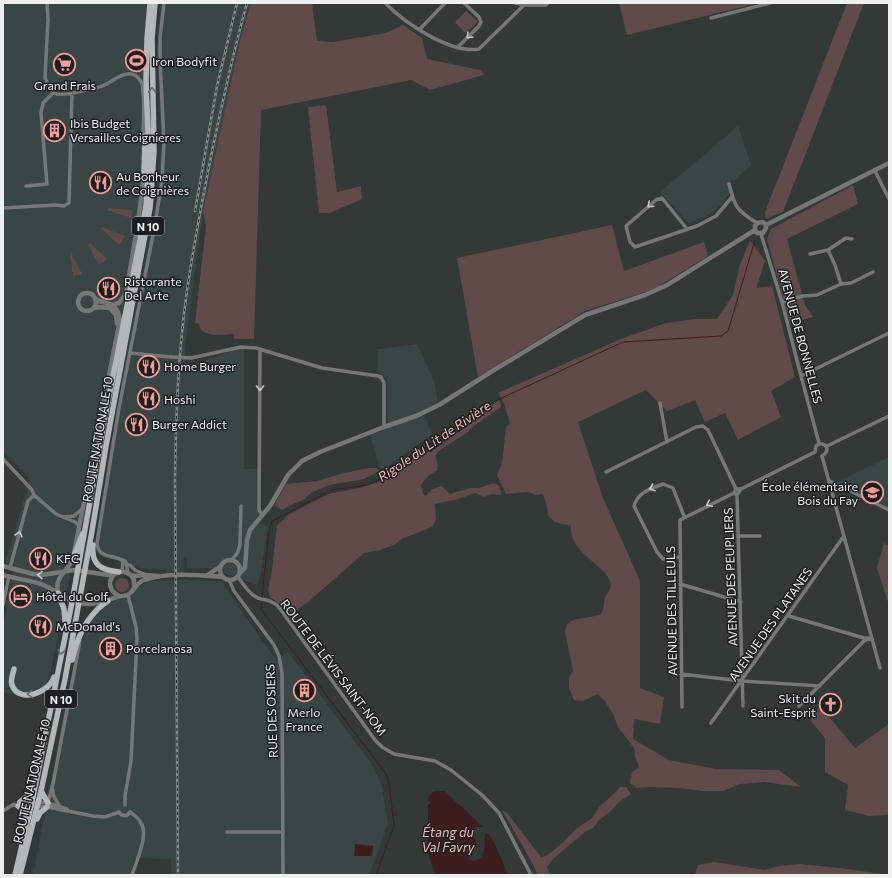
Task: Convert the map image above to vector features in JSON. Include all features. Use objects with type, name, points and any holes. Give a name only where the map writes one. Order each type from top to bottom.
[{"type":"main road","name":"N 10","points":[[15,875],[28,820],[34,804],[34,790],[78,571],[105,417],[142,230],[148,181],[146,80],[150,3]]},
{"type":"main road","name":"ROUTE NATIONALE 10","points":[[34,804],[41,791],[65,679],[150,208],[154,151],[152,46],[155,3]]},
{"type":"main road","points":[[144,174],[145,128],[148,123]]},
{"type":"main road","points":[[73,558],[80,536],[85,529]]},
{"type":"main road","points":[[92,531],[94,538],[93,554],[97,564],[107,571],[119,572]]},
{"type":"main road","points":[[58,593],[64,609],[65,616],[63,629],[65,633]]},
{"type":"main road","points":[[65,679],[69,675],[75,650],[82,632],[92,615],[108,601]]},
{"type":"main road","points":[[14,669],[11,681],[12,686],[19,693],[29,695],[36,694],[45,689],[51,683],[54,675],[58,672]]},
{"type":"main road","points":[[33,826],[34,804],[38,785],[36,781]]},
{"type":"main road","points":[[28,820],[24,810],[17,804],[27,798],[34,790]]},
{"type":"main road","points":[[33,826],[40,813],[47,805],[41,791]]},
{"type":"main road","name":"ROUTE NATIONALE 10","points":[[20,875],[33,826]]},
{"type":"street","points":[[47,3],[45,77],[47,84],[54,92],[57,94],[103,86],[123,75],[128,74],[136,76],[140,79],[143,87],[144,174],[139,216],[126,293],[119,303],[113,305],[96,300]]},
{"type":"street","points":[[134,588],[134,580],[130,574],[126,562],[121,559],[104,555],[97,543],[119,408],[155,225],[162,180],[164,143],[160,38],[164,3]]},
{"type":"street","points":[[385,3],[397,15],[419,30],[458,47],[474,50],[479,48],[524,5]]},
{"type":"street","points":[[419,30],[445,3]]},
{"type":"street","points":[[458,47],[479,26],[481,22],[479,17],[464,3]]},
{"type":"street","points":[[515,3],[524,5],[546,5],[548,3]]},
{"type":"street","points":[[711,18],[770,3]]},
{"type":"street","points":[[26,186],[47,184],[41,113],[44,103],[54,92]]},
{"type":"street","points":[[3,208],[43,205],[64,206],[69,203],[72,92]]},
{"type":"street","points":[[766,225],[889,163]]},
{"type":"street","points":[[875,171],[889,199]]},
{"type":"street","points":[[729,184],[732,197],[740,211],[757,223],[763,222],[766,225]]},
{"type":"street","points":[[687,229],[662,198],[656,200],[626,226],[630,242],[635,247],[697,226],[716,216],[732,197]]},
{"type":"street","points":[[3,566],[42,575],[78,571],[109,575],[119,572],[135,576],[206,576],[223,577],[229,580],[239,575],[246,568],[247,537],[250,530],[270,506],[288,475],[302,461],[320,452],[416,416],[439,405],[584,315],[645,296],[667,285],[755,230],[757,223]]},
{"type":"street","points":[[755,230],[757,233],[762,234],[766,230],[766,225]]},
{"type":"street","name":"AVENUE DE BONNELLES","points":[[762,234],[782,302],[800,376],[820,443]]},
{"type":"street","points":[[810,254],[828,250],[846,238],[852,239]]},
{"type":"street","points":[[828,250],[835,264],[841,284]]},
{"type":"street","points":[[782,302],[802,296],[817,295],[841,284],[851,283],[873,272]]},
{"type":"street","points":[[93,309],[96,305],[96,300],[93,295],[89,293],[84,294],[79,299],[79,304],[82,309],[86,311],[93,309],[99,307],[110,308],[116,315],[118,328]]},
{"type":"street","points":[[58,593],[58,579],[71,563],[73,558],[120,320],[120,316],[113,305]]},
{"type":"street","points":[[800,376],[889,333]]},
{"type":"street","points":[[130,353],[191,358],[241,347],[260,349],[322,368],[378,376],[381,377],[384,383],[384,427]]},
{"type":"street","points":[[260,349],[259,510],[262,515]]},
{"type":"street","points":[[660,403],[667,442]]},
{"type":"street","points":[[827,446],[889,416]]},
{"type":"street","points":[[606,472],[696,427],[702,426],[708,430],[736,492]]},
{"type":"street","points":[[815,452],[816,446],[820,443],[827,446]]},
{"type":"street","points":[[822,456],[827,452],[827,446]]},
{"type":"street","points":[[680,556],[663,559],[657,552],[634,506],[636,500],[645,490],[663,484],[673,488],[684,516],[736,492],[815,452]]},
{"type":"street","points":[[815,452],[819,456],[822,456],[830,481],[880,668]]},
{"type":"street","points":[[3,459],[32,490],[34,495],[53,512],[79,525]]},
{"type":"street","points":[[830,481],[889,510]]},
{"type":"street","name":"AVENUE DES PEUPLIERS","points":[[736,492],[739,536],[743,706]]},
{"type":"street","points":[[10,568],[28,501],[34,495]]},
{"type":"street","points":[[206,576],[221,566],[224,562],[232,560],[238,552],[240,544],[241,506]]},
{"type":"street","points":[[62,517],[74,516],[82,509]]},
{"type":"street","name":"AVENUE DES TILLEULS","points":[[682,707],[680,520],[684,516]]},
{"type":"street","points":[[739,536],[760,536]]},
{"type":"street","name":"AVENUE DES PLATANES","points":[[711,723],[789,616],[844,536]]},
{"type":"street","points":[[119,596],[112,590],[110,584],[113,576],[119,572],[123,562],[121,559]]},
{"type":"street","points":[[232,560],[239,566],[239,575]]},
{"type":"street","points":[[239,566],[246,561]]},
{"type":"street","points":[[127,565],[130,565],[135,570],[145,575]]},
{"type":"street","points":[[221,566],[220,572],[223,577]]},
{"type":"street","points":[[3,575],[43,585],[72,602],[95,604],[108,601],[119,596],[128,595],[136,585],[144,580],[164,576]]},
{"type":"street","name":"ROUTE DE LÉVIS SAINT-NOM","points":[[239,575],[253,595],[258,598],[272,601],[278,606],[375,740],[382,747],[394,754],[435,761],[451,770],[488,800],[499,814],[531,875]]},
{"type":"street","points":[[3,605],[9,576]]},
{"type":"street","name":"RUE DES OSIERS","points":[[229,580],[234,591],[274,645],[281,662],[283,875]]},
{"type":"street","points":[[680,584],[741,602]]},
{"type":"street","points":[[125,805],[125,796],[131,761],[137,639],[136,626],[128,595]]},
{"type":"street","points":[[789,616],[864,638],[871,638]]},
{"type":"street","points":[[60,807],[53,795],[54,784],[77,651],[82,632]]},
{"type":"street","points":[[799,706],[864,640],[871,638]]},
{"type":"street","points":[[681,674],[742,681],[820,686]]},
{"type":"street","points":[[47,805],[54,784]]},
{"type":"street","points":[[3,811],[17,804],[34,804],[60,807],[67,809],[68,811]]},
{"type":"street","points":[[47,805],[93,816],[105,817],[119,812]]},
{"type":"street","points":[[119,812],[120,807],[125,805]]},
{"type":"street","points":[[125,805],[129,807],[130,812],[141,822],[144,830],[143,839],[132,875]]},
{"type":"street","points":[[119,812],[124,816],[128,815],[130,812]]},
{"type":"street","points":[[227,832],[283,832]]},
{"type":"shaded area","points":[[3,3],[147,3],[145,30],[147,160],[142,213],[129,286],[50,675],[40,695],[28,699],[3,692],[3,629],[10,583],[15,564],[5,563],[30,479],[3,451]]},
{"type":"shaded area","points":[[161,3],[251,3],[239,45],[203,212],[185,347],[186,368],[236,349],[244,349],[244,469],[257,469],[258,523],[267,527],[261,574],[257,585],[208,568],[187,568],[186,557],[183,557],[183,573],[166,574],[166,569],[142,569],[101,557],[95,550],[95,542],[126,357],[158,194],[161,144],[157,50]]},
{"type":"shaded area","points":[[251,3],[312,3],[317,41],[333,42],[386,33],[403,25],[422,38],[427,59],[480,70],[484,75],[430,90],[411,80],[261,110],[254,339],[234,339],[234,334],[208,334],[201,329],[199,324],[195,323],[206,226],[203,212],[239,45]]},
{"type":"shaded area","points":[[619,3],[759,3],[627,35]]},
{"type":"shaded area","points":[[847,3],[864,3],[783,212],[766,219],[765,212]]},
{"type":"shaded area","points":[[466,11],[478,22],[465,33],[455,22]]},
{"type":"shaded area","points":[[326,105],[337,192],[361,186],[362,199],[330,213],[319,213],[308,107]]},
{"type":"shaded area","points":[[738,126],[751,165],[735,180],[728,182],[730,192],[725,201],[714,211],[701,219],[688,223],[660,192]]},
{"type":"shaded area","points":[[853,185],[858,204],[787,239],[805,305],[813,317],[790,323],[767,239],[771,229]]},
{"type":"shaded area","points":[[108,208],[133,210],[131,218],[108,210]]},
{"type":"shaded area","points":[[612,225],[624,271],[704,242],[708,256],[654,289],[585,311],[478,377],[457,258]]},
{"type":"shaded area","points":[[102,227],[125,236],[119,245],[101,228]]},
{"type":"shaded area","points":[[750,240],[765,261],[756,288],[772,286],[795,377],[771,391],[781,417],[738,440],[725,413],[705,422],[695,400],[667,411],[646,390],[578,422],[603,498],[640,581],[640,688],[664,697],[660,724],[634,719],[633,739],[669,760],[716,769],[779,770],[801,787],[764,782],[740,784],[723,791],[703,791],[678,788],[637,788],[630,783],[632,772],[639,767],[634,748],[618,727],[613,714],[605,701],[597,694],[583,701],[574,700],[569,688],[569,678],[573,671],[565,631],[567,624],[573,620],[600,615],[602,613],[605,597],[610,589],[610,581],[600,568],[577,546],[572,536],[571,526],[555,522],[548,516],[547,506],[543,494],[535,495],[529,492],[506,494],[497,475],[502,463],[506,427],[510,424],[504,403],[498,393],[621,339],[666,323],[697,319],[717,319],[733,295],[739,267]]},
{"type":"shaded area","points":[[90,243],[107,259],[99,265],[88,244]]},
{"type":"shaded area","points":[[71,252],[82,274],[73,276]]},
{"type":"shaded area","points":[[417,344],[434,381],[438,402],[423,411],[432,435],[381,471],[370,435],[388,429],[387,379],[378,372],[378,349]]},
{"type":"shaded area","points":[[499,400],[501,407],[471,428],[464,435],[438,452],[436,455],[438,465],[437,470],[428,476],[421,485],[423,494],[426,496],[432,489],[442,486],[450,494],[470,488],[479,488],[494,483],[499,486],[501,495],[491,494],[484,497],[475,493],[458,499],[435,504],[436,519],[432,527],[402,539],[394,545],[380,550],[364,553],[307,603],[293,612],[287,610],[270,597],[268,590],[277,526],[288,515],[328,494],[359,488],[378,482],[420,453],[431,452],[475,420]]},
{"type":"shaded area","name":"École élémentaire Bois du Fay","points":[[889,457],[889,510],[837,482]]},
{"type":"shaded area","points":[[376,468],[379,471],[364,479],[329,485],[311,493],[303,500],[282,510],[275,506],[286,484],[317,481],[340,474]]},
{"type":"shaded area","points":[[884,543],[889,546],[889,605],[877,568]]},
{"type":"shaded area","points":[[122,578],[127,580],[129,585],[127,590],[122,592],[117,590],[115,585],[117,580]]},
{"type":"shaded area","points":[[148,581],[221,581],[276,660],[288,652],[371,763],[381,783],[388,824],[369,875],[171,875],[171,859],[135,858],[130,875],[33,875],[70,681],[85,634],[94,618],[106,606]]},
{"type":"shaded area","points":[[821,707],[855,748],[889,724],[889,815],[869,816],[845,810],[848,785],[825,772],[825,738],[811,721],[810,715]]},
{"type":"shaded area","points":[[620,787],[626,787],[631,794],[619,802],[610,812],[599,820],[593,828],[585,832],[553,859],[547,867],[550,875],[538,875],[502,810],[507,813],[541,857],[548,855],[576,829],[592,818],[600,806]]},
{"type":"shaded area","points":[[714,862],[765,870],[778,866],[799,864],[889,875],[695,875],[698,865]]},
{"type":"water","name":"Étang du Val Favry","points":[[434,791],[445,791],[482,827],[471,829],[468,836],[477,840],[466,850],[467,856],[472,861],[480,858],[484,852],[485,835],[488,833],[495,844],[508,875],[436,875],[429,857],[428,848],[428,805],[431,802],[428,801],[430,795]]},
{"type":"water","points":[[355,844],[373,846],[372,856],[354,856]]},
{"type":"waterway","name":"Rigole du Lit de Rivière","points":[[262,597],[269,532],[272,521],[332,490],[367,485],[376,481],[493,402],[623,342],[721,336],[728,331],[755,240]]},
{"type":"waterway","name":"Rigole du Lit de Rivière","points":[[262,600],[261,609],[386,774],[389,782],[394,826],[376,875]]},
{"type":"railway","points":[[195,211],[217,86],[237,3]]},
{"type":"railway","points":[[178,875],[175,478],[180,361],[187,291],[199,216],[225,89],[247,3]]},
{"type":"place","name":"Iron Bodyfit","points":[[137,61]]},
{"type":"place","name":"Grand Frais","points":[[65,64]]},
{"type":"place","name":"Ibis Budget Versailles Coignieres","points":[[55,130]]},
{"type":"place","name":"Au Bonheur de Coignières","points":[[100,183]]},
{"type":"place","name":"Ristorante Del Arte","points":[[109,288]]},
{"type":"place","name":"Home Burger","points":[[149,366]]},
{"type":"place","name":"Hoshi","points":[[148,399]]},
{"type":"place","name":"Burger Addict","points":[[137,424]]},
{"type":"place","name":"École élémentaire Bois du Fay","points":[[873,493]]},
{"type":"place","name":"KFC","points":[[40,558]]},
{"type":"place","name":"Hôtel du Golf","points":[[21,596]]},
{"type":"place","name":"McDonald's","points":[[40,626]]},
{"type":"place","name":"Porcelanosa","points":[[110,648]]},
{"type":"place","name":"Merlo France","points":[[304,691]]},
{"type":"place","name":"Skit du Saint-Esprit","points":[[831,705]]}]
